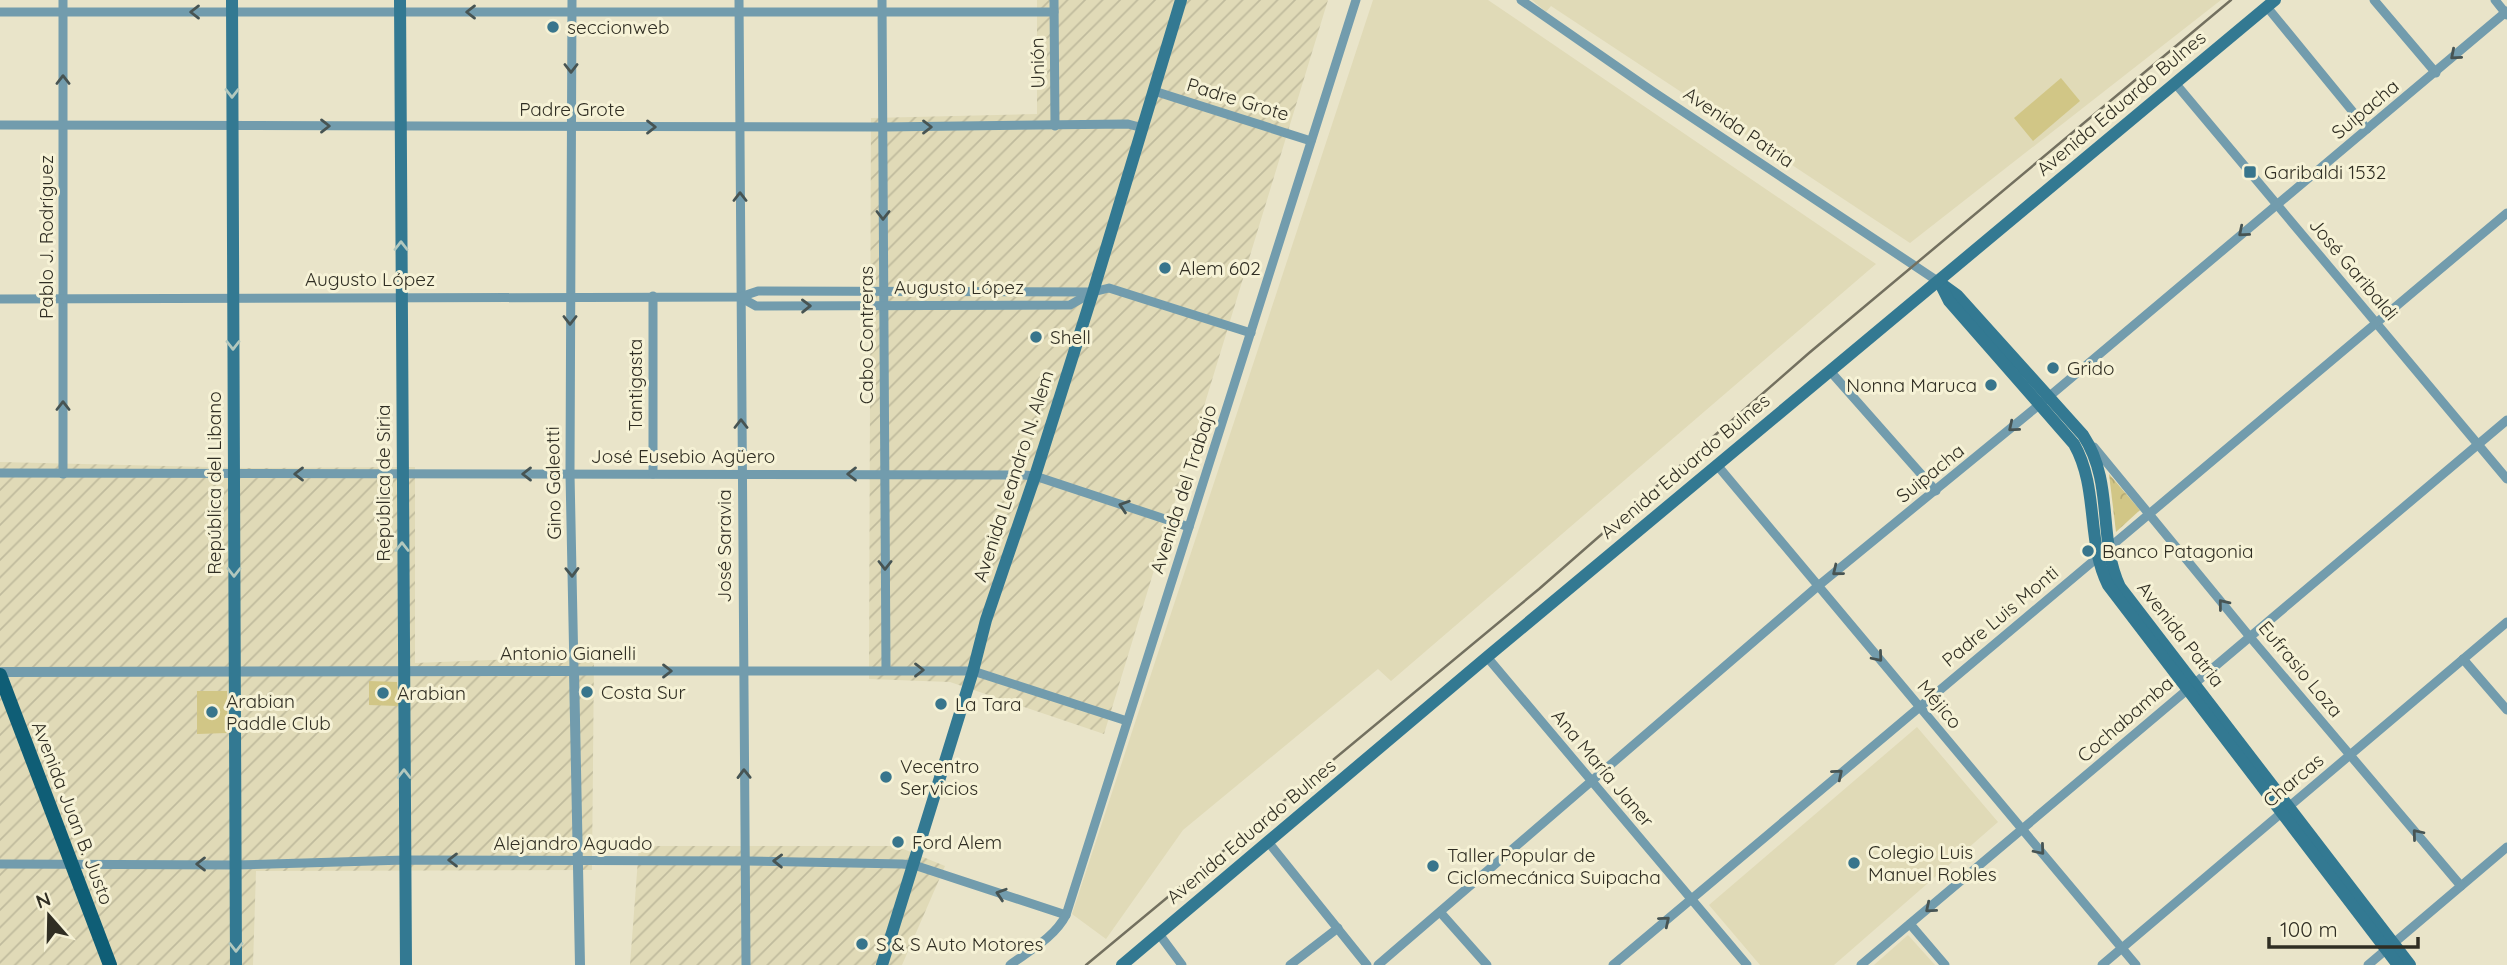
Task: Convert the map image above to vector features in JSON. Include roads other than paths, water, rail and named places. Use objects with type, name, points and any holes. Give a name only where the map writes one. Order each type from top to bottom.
[{"type":"main road","name":"Avenida Leandro N. Alem","points":[[883,965],[973,671],[986,620],[1093,292],[1181,0]]},
{"type":"main road","name":"Avenida Eduardo Bulnes","points":[[1122,965],[1487,657],[1939,282],[2268,2]]},
{"type":"main road","name":"República del Libano","points":[[232,6],[236,965]]},
{"type":"main road","name":"República de Siria","points":[[400,6],[406,965]]},
{"type":"main road","name":"Avenida Patria","points":[[1939,282],[1957,295],[2044,401],[2074,444],[2081,456],[2088,480],[2098,557],[2108,585],[2191,686]]},
{"type":"main road","name":"Avenida Patria","points":[[2044,401],[2083,435],[2097,460],[2113,573],[2120,587],[2191,686],[2389,946],[2410,965]]},
{"type":"main road","name":"Avenida Juan B. Justo","points":[[0,673],[110,965]]},
{"type":"main road","name":"Avenida Patria","points":[[2389,946],[2398,965]]},
{"type":"street","name":"Pablo J. Rodríguez","points":[[63,0],[63,474]]},
{"type":"street","name":"Gino Galeotti","points":[[572,0],[570,474],[580,965]]},
{"type":"street","name":"José Saravia","points":[[739,0],[746,965]]},
{"type":"street","name":"Cabo Contreras","points":[[882,0],[886,670]]},
{"type":"street","name":"Unión","points":[[1054,0],[1055,126]]},
{"type":"street","name":"Avenida del Trabajo","points":[[1010,965],[1060,926],[1066,915],[1356,0]]},
{"type":"street","name":"Avenida Patria","points":[[1521,0],[1651,91],[1939,282]]},
{"type":"street","points":[[2374,0],[2435,73]]},
{"type":"street","points":[[2495,0],[2506,13]]},
{"type":"street","points":[[2268,2],[2367,130]]},
{"type":"street","points":[[0,12],[232,6],[400,6],[572,12],[1054,12]]},
{"type":"street","name":"Suipacha","points":[[1378,965],[1818,586],[1936,491],[2506,13]]},
{"type":"street","name":"José Garibaldi","points":[[2175,83],[2507,479]]},
{"type":"street","name":"Padre Grote","points":[[1154,91],[1311,141]]},
{"type":"street","name":"Padre Grote","points":[[0,125],[883,127],[1128,124],[1143,128]]},
{"type":"street","name":"Padre Luis Monti","points":[[1613,965],[2507,213]]},
{"type":"street","name":"Augusto López","points":[[740,297],[756,306],[1070,305],[1093,292],[1108,288],[1251,333]]},
{"type":"street","name":"Augusto López","points":[[0,299],[740,297],[758,291],[1093,292]]},
{"type":"street","name":"Tantigasta","points":[[653,296],[653,474]]},
{"type":"street","points":[[1830,371],[1936,491]]},
{"type":"street","name":"Cochabamba","points":[[1861,965],[2507,419]]},
{"type":"street","name":"Eufrasio Loza","points":[[2083,435],[2461,886]]},
{"type":"street","name":"Méjico","points":[[1717,465],[2136,965]]},
{"type":"street","name":"José Eusebio Agüero","points":[[0,473],[1035,476],[1189,527]]},
{"type":"street","points":[[2088,480],[2101,474],[2116,473]]},
{"type":"street","name":"Charcas","points":[[2102,965],[2507,622]]},
{"type":"street","name":"Ana María Janer","points":[[1487,657],[1747,965]]},
{"type":"street","points":[[2463,659],[2507,710]]},
{"type":"street","name":"Antonio Gianelli","points":[[0,673],[973,671],[1127,721]]},
{"type":"street","points":[[1269,843],[1367,965]]},
{"type":"street","points":[[2368,965],[2507,848]]},
{"type":"street","name":"Alejandro Aguado","points":[[0,864],[578,860],[914,865],[1066,915]]},
{"type":"street","points":[[1440,912],[1487,965]]},
{"type":"street","points":[[1910,925],[1945,965]]},
{"type":"street","points":[[1290,965],[1338,928]]},
{"type":"street","points":[[1159,934],[1182,965]]},
{"type":"railway","points":[[1086,965],[1539,589],[1809,353],[2231,0]]},
{"type":"place","name":"seccionweb","points":[[553,27]]},
{"type":"place","name":"Garibaldi 1532","points":[[2250,172]]},
{"type":"place","name":"Alem 602","points":[[1165,268]]},
{"type":"place","name":"Shell","points":[[1036,337]]},
{"type":"place","name":"Grido","points":[[2053,368]]},
{"type":"place","name":"Nonna Maruca","points":[[1991,385]]},
{"type":"place","name":"Banco Patagonia","points":[[2088,551]]},
{"type":"place","name":"Costa Sur","points":[[587,692]]},
{"type":"place","name":"Arabian","points":[[383,693]]},
{"type":"place","name":"La Tara","points":[[941,704]]},
{"type":"place","name":"Arabian Paddle Club","points":[[212,712]]},
{"type":"place","name":"Vecentro Servicios","points":[[886,777]]},
{"type":"place","name":"Ford Alem","points":[[898,842]]},
{"type":"place","name":"Colegio Luis Manuel Robles","points":[[1854,863]]},
{"type":"place","name":"Taller Popular de Ciclomecánica Suipacha","points":[[1433,866]]},
{"type":"place","name":"S & S Auto Motores","points":[[862,944]]}]
